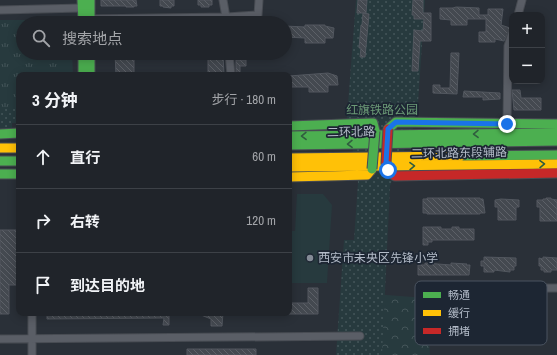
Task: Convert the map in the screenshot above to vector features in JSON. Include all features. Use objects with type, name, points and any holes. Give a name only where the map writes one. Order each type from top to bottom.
[{"type":"main road","points":[[87,16],[90,0]]},
{"type":"main road","points":[[82,4],[85,16]]},
{"type":"main road","points":[[83,60],[83,72]]},
{"type":"main road","points":[[90,60],[90,72]]},
{"type":"main road","points":[[557,124],[396,122],[388,129],[386,163],[388,170],[395,176],[557,174]]},
{"type":"main road","points":[[292,126],[373,123],[375,130],[372,169],[367,175],[292,177]]},
{"type":"main road","name":"二环北路东段辅路","points":[[292,136],[557,132]]},
{"type":"main road","points":[[0,134],[16,134]]},
{"type":"main road","name":"二环北路","points":[[292,145],[557,140]]},
{"type":"main road","points":[[0,148],[16,148]]},
{"type":"main road","name":"二环北路","points":[[292,158],[557,155]]},
{"type":"main road","points":[[0,161],[16,161]]},
{"type":"main road","name":"二环北路东段辅路","points":[[292,168],[557,164]]},
{"type":"main road","points":[[0,174],[16,174]]},
{"type":"street","points":[[223,0],[226,16]]},
{"type":"street","points":[[252,16],[258,15],[259,0]]},
{"type":"street","points":[[519,12],[522,0]]},
{"type":"street","points":[[0,10],[82,4]]},
{"type":"street","points":[[507,124],[509,43]]},
{"type":"street","points":[[230,60],[231,72]]},
{"type":"street","points":[[547,288],[557,288]]},
{"type":"street","points":[[32,316],[32,355]]},
{"type":"street","points":[[0,338],[360,336]]},
{"type":"green space","name":"红旗铁路公园","points":[[356,0],[425,0],[417,118],[390,186],[382,355],[336,355],[344,240],[354,240],[358,182],[347,117]]},
{"type":"green space","points":[[0,20],[16,20],[16,60],[72,60],[73,72],[16,72],[16,109],[0,109]]},
{"type":"green space","points":[[0,109],[16,109],[16,123],[12,123],[12,129],[0,129]]},
{"type":"green space","points":[[297,194],[323,194],[332,205],[327,283],[292,283],[292,231],[295,231]]},
{"type":"green space","points":[[373,294],[415,297],[415,345],[429,345],[430,355],[380,355]]},
{"type":"building","points":[[101,0],[136,0],[137,6],[101,6]]},
{"type":"building","points":[[160,0],[174,0],[174,6],[171,6],[171,8],[160,6]]},
{"type":"building","points":[[198,0],[212,0],[212,5],[209,5],[209,7],[201,7],[201,5],[198,5]]},
{"type":"building","points":[[358,0],[367,0],[366,13],[357,13]]},
{"type":"building","points":[[413,0],[423,0],[423,13],[431,13],[431,41],[420,41],[418,71],[412,71],[414,30],[423,31],[424,19],[414,19],[414,15],[412,15]]},
{"type":"building","points":[[440,8],[479,8],[479,15],[488,15],[488,9],[503,9],[501,25],[509,28],[504,41],[495,39],[495,42],[479,42],[479,32],[486,32],[486,19],[467,19],[467,25],[451,25],[451,20],[440,19]]},
{"type":"building","points":[[363,13],[369,14],[365,57],[360,57],[361,48],[359,48]]},
{"type":"building","points":[[305,25],[325,25],[334,28],[333,38],[325,38],[325,43],[305,43],[305,38],[292,37],[292,26],[305,27]]},
{"type":"building","points":[[451,53],[459,53],[457,94],[433,93],[433,85],[440,85],[440,88],[450,88]]},
{"type":"building","points":[[115,60],[134,60],[134,72],[116,72]]},
{"type":"building","points":[[208,60],[223,60],[224,72],[208,72]]},
{"type":"building","points":[[236,60],[246,60],[246,66],[240,66],[240,72],[236,72]]},
{"type":"building","points":[[328,73],[337,76],[338,85],[328,85],[328,92],[309,92],[309,87],[292,87],[292,76]]},
{"type":"building","points":[[512,90],[520,90],[521,98],[541,98],[541,110],[514,110]]},
{"type":"building","points":[[464,91],[500,93],[500,99],[483,100],[483,97],[463,97]]},
{"type":"building","points":[[480,198],[483,199],[485,213],[423,213],[423,199]]},
{"type":"building","points":[[546,198],[557,200],[557,221],[540,221],[540,207],[537,207],[537,200],[543,200]]},
{"type":"building","points":[[495,200],[519,200],[519,207],[516,207],[516,220],[498,220],[498,207],[495,207]]},
{"type":"building","points":[[423,227],[441,227],[441,229],[452,229],[452,227],[459,227],[459,229],[474,229],[474,240],[432,240],[432,242],[428,242],[428,245],[423,245]]},
{"type":"building","points":[[0,230],[16,230],[16,285],[9,285],[9,314],[0,314]]},
{"type":"building","points":[[484,257],[516,258],[516,266],[514,266],[514,270],[510,270],[510,272],[494,270],[494,272],[484,272],[484,266],[481,266],[481,261],[484,261]]},
{"type":"building","points":[[543,257],[557,258],[557,270],[544,272],[544,270],[541,270],[541,266],[539,266],[539,258],[543,259]]},
{"type":"building","points":[[425,263],[451,265],[451,263],[467,264],[466,265],[470,265],[469,275],[418,275],[418,265],[425,265]]},
{"type":"building","points":[[308,288],[318,288],[318,314],[292,314],[292,303],[308,303]]},
{"type":"building","points":[[47,316],[169,316],[169,325],[163,325],[164,318],[47,319]]},
{"type":"building","points":[[204,316],[223,316],[222,326],[211,326],[211,319]]},
{"type":"building","points":[[187,349],[256,349],[256,355],[187,355]]},
{"type":"traffic: fast","points":[[82,0],[83,16]]},
{"type":"traffic: fast","points":[[90,0],[90,16]]},
{"type":"traffic: fast","points":[[83,60],[83,72]]},
{"type":"traffic: fast","points":[[90,60],[90,72]]},
{"type":"traffic: fast","points":[[388,129],[396,122],[557,124]]},
{"type":"traffic: fast","points":[[292,126],[373,123],[375,131]]},
{"type":"traffic: fast","points":[[372,169],[375,131]]},
{"type":"traffic: fast","points":[[0,134],[16,133]]},
{"type":"traffic: fast","points":[[292,136],[557,133]]},
{"type":"traffic: fast","points":[[292,145],[557,141]]},
{"type":"traffic: fast","points":[[461,156],[557,155]]},
{"type":"traffic: fast","points":[[0,161],[16,161]]},
{"type":"traffic: fast","points":[[0,174],[16,174]]},
{"type":"traffic: slow","points":[[0,148],[16,148]]},
{"type":"traffic: slow","points":[[292,158],[461,156]]},
{"type":"traffic: slow","points":[[292,167],[557,164]]},
{"type":"traffic: slow","points":[[292,177],[367,175],[372,169]]},
{"type":"traffic: jam","points":[[388,129],[386,163],[388,170]]},
{"type":"traffic: jam","points":[[388,170],[395,176],[557,173]]},
{"type":"place","name":"西安市未央区先锋小学","points":[[310,258]]},
{"type":"route","points":[[388,170],[386,163],[388,129],[396,122],[507,124]]}]
